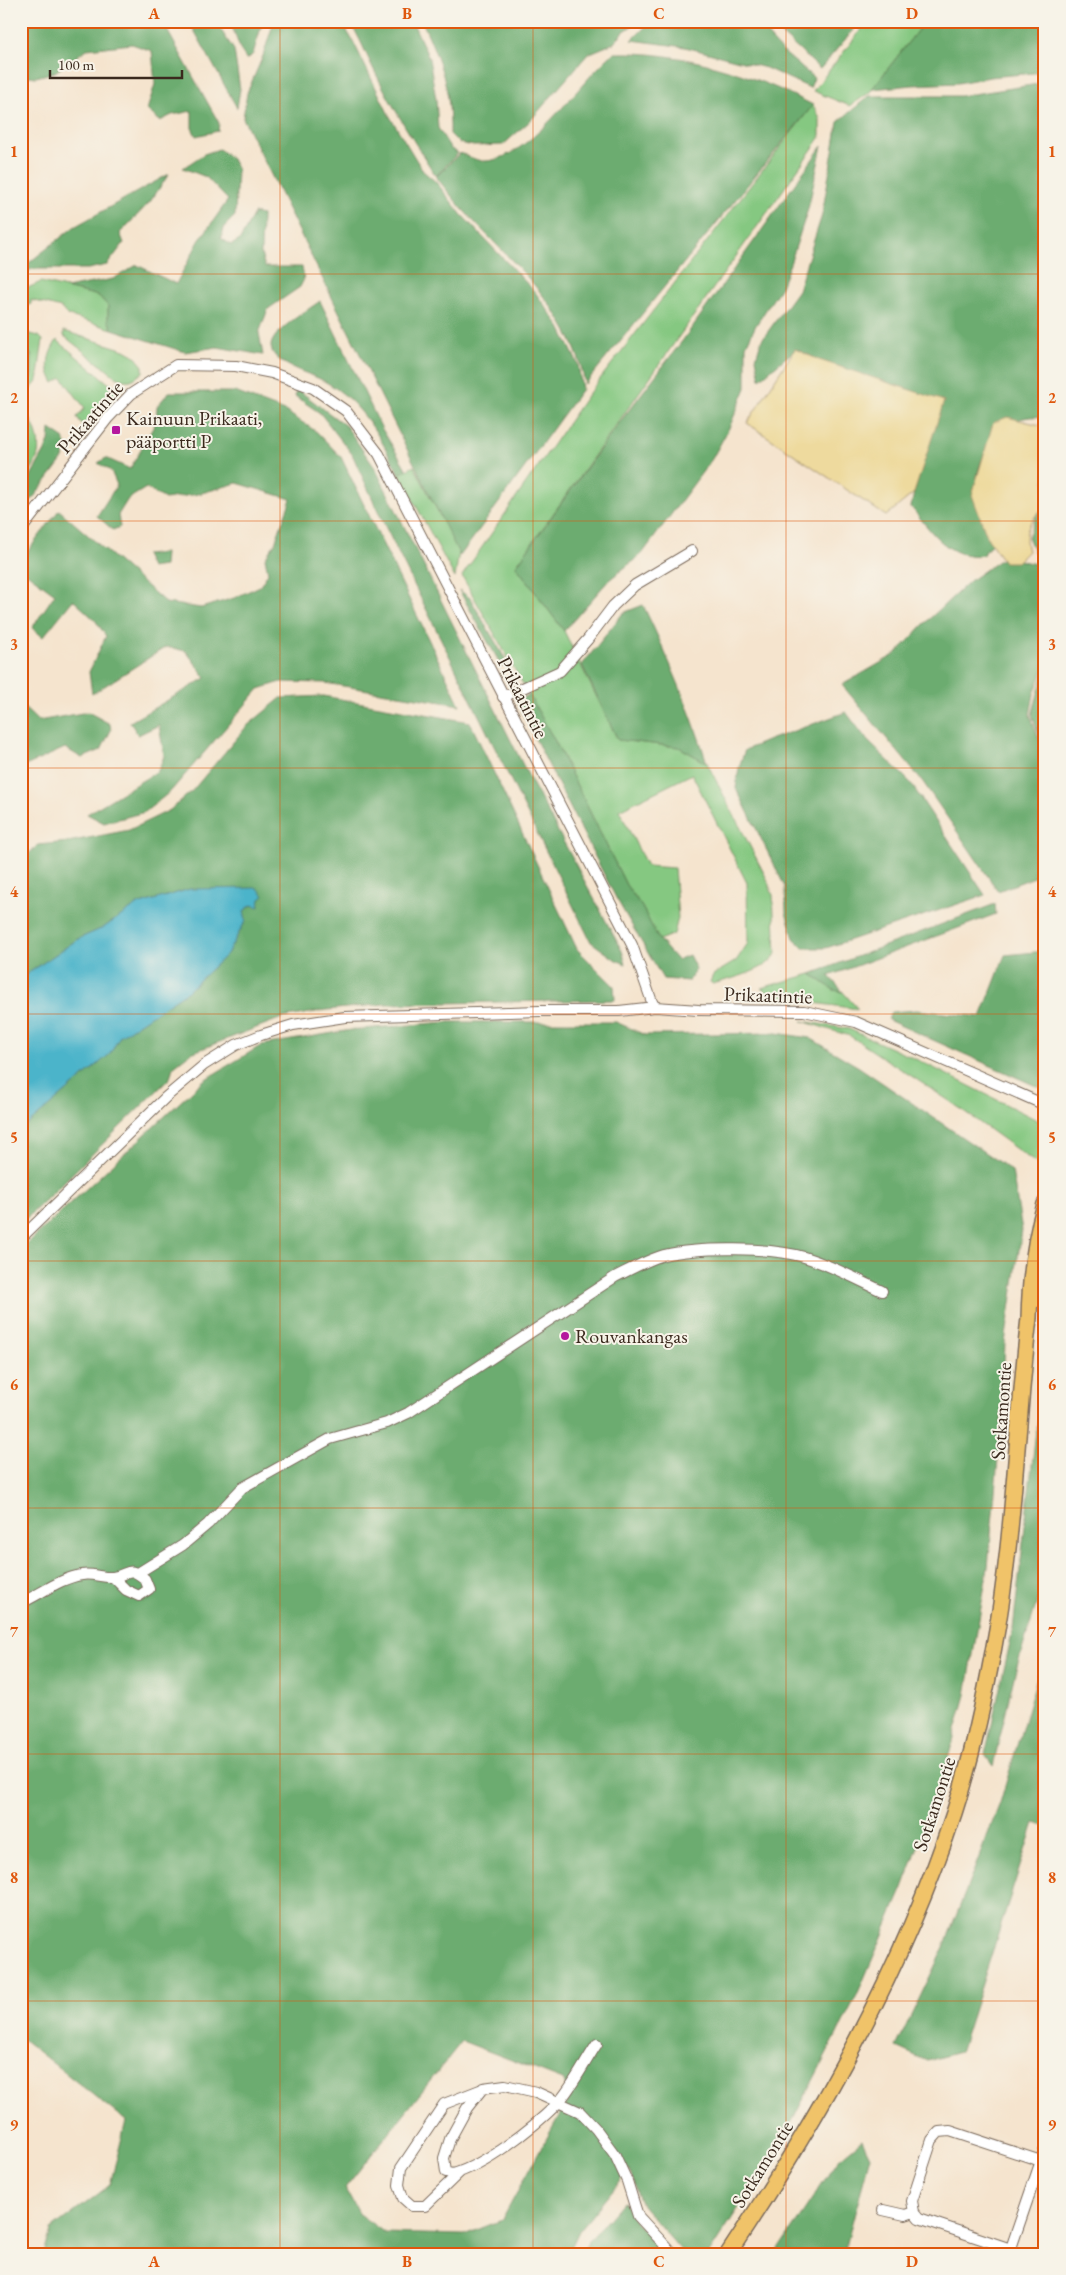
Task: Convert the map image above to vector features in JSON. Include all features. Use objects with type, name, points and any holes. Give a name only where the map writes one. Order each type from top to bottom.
[{"type":"highway","name":"Sotkamontie","points":[[728,2254],[783,2172],[826,2099],[865,2024],[900,1953],[930,1880],[954,1812],[977,1732],[994,1650],[1015,1490],[1029,1318],[1030,1283],[1039,1225],[1045,1204]]},
{"type":"highway","name":"Sotkamontie","points":[[1029,1318],[1045,1265]]},
{"type":"street","name":"Prikaatintie","points":[[21,530],[108,418],[130,394],[176,365],[236,366],[272,373],[313,388],[346,411],[379,454],[632,945],[656,1007],[699,1010],[804,1010],[856,1022],[1045,1105]]},
{"type":"street","points":[[503,697],[560,671],[613,606],[635,585],[692,550]]},
{"type":"street","points":[[21,1238],[166,1097],[197,1071],[236,1045],[261,1035],[294,1025],[345,1017],[539,1010],[619,1011],[656,1007]]},
{"type":"street","points":[[138,1573],[183,1545],[208,1524],[242,1488],[330,1439],[387,1423],[408,1413],[615,1277],[644,1263],[682,1252],[782,1251],[806,1257],[882,1290]]},
{"type":"street","points":[[21,1603],[65,1579],[83,1574],[113,1577],[127,1571],[138,1573],[146,1579],[149,1589],[139,1596],[126,1590],[113,1577]]},
{"type":"street","points":[[483,2088],[467,2108],[450,2138],[444,2158],[446,2172],[453,2174],[459,2172],[512,2142],[558,2103],[597,2044]]},
{"type":"street","points":[[459,2172],[425,2206],[412,2206],[403,2198],[398,2185],[401,2168],[444,2104],[483,2088],[505,2085],[536,2092],[580,2112],[596,2129],[615,2155],[627,2181],[638,2216],[673,2254]]},
{"type":"street","points":[[1041,2161],[950,2131],[939,2132],[932,2140],[912,2201],[914,2212],[919,2218],[1010,2251],[1041,2161],[1045,2149]]},
{"type":"street","points":[[883,2210],[905,2214],[914,2212]]},
{"type":"green space","points":[[21,21],[162,21],[219,123],[218,131],[196,136],[192,128],[192,111],[172,115],[160,121],[147,110],[155,84],[152,51],[132,44],[87,49],[55,72],[36,77],[21,75]]},
{"type":"green space","points":[[189,21],[215,21],[234,50],[240,89],[237,108]]},
{"type":"green space","points":[[230,21],[263,21],[253,54],[247,60],[241,51]]},
{"type":"green space","points":[[274,21],[341,21],[353,41],[389,115],[423,171],[436,182],[461,214],[535,292],[560,327],[578,364],[582,389],[460,556],[243,118],[247,93],[263,56]]},
{"type":"green space","points":[[349,21],[412,21],[429,58],[436,99],[438,128],[451,149],[458,153],[436,176],[389,99]]},
{"type":"green space","points":[[422,21],[639,21],[623,32],[614,43],[588,54],[530,121],[503,145],[474,146],[459,143],[450,134],[449,103],[443,76]]},
{"type":"green space","points":[[651,21],[755,21],[781,50],[814,78],[810,88],[766,68],[685,47],[632,40]]},
{"type":"green space","points":[[767,21],[861,21],[820,69]]},
{"type":"green space","points":[[868,21],[925,21],[869,93],[850,106],[813,91]]},
{"type":"green space","points":[[925,21],[1045,21],[1045,72],[990,77],[958,83],[872,89]]},
{"type":"green space","points":[[614,53],[640,53],[691,60],[741,74],[813,105],[585,384],[578,358],[568,334],[554,311],[521,270],[465,212],[436,177],[460,153],[482,161],[500,158],[518,149],[552,118]]},
{"type":"green space","points":[[1045,83],[1045,417],[1027,417],[1011,423],[989,445],[977,476],[976,496],[978,508],[991,544],[983,555],[971,555],[960,553],[941,542],[911,507],[943,401],[819,360],[796,349],[760,379],[756,358],[761,341],[798,290],[822,215],[838,122],[869,96],[960,96]]},
{"type":"green space","points":[[813,105],[820,119],[820,138],[516,566],[564,631],[618,740],[679,747],[707,763],[767,879],[773,895],[776,953],[773,959],[758,969],[713,984],[710,982],[713,975],[736,961],[748,943],[747,883],[692,774],[619,810],[647,866],[674,868],[678,918],[674,934],[659,940],[642,907],[626,885],[556,743],[462,576],[586,397]]},
{"type":"green space","points":[[822,146],[808,209],[791,261],[781,287],[756,325],[746,346],[746,388],[729,428],[712,459],[642,554],[609,580],[564,631],[516,566],[619,423],[683,340]]},
{"type":"green space","points":[[219,149],[232,159],[237,169],[235,216],[225,226],[221,238],[231,245],[240,240],[254,213],[262,215],[261,254],[265,267],[302,267],[304,279],[300,287],[268,309],[259,333],[263,355],[217,347],[185,352],[112,329],[108,320],[108,306],[99,296],[66,288],[113,279],[137,265],[176,284],[199,241],[228,200],[206,177],[183,168],[204,154]]},
{"type":"green space","points":[[169,174],[150,202],[120,233],[124,243],[107,265],[88,269],[32,269],[21,275],[21,269],[74,227]]},
{"type":"green space","points":[[41,282],[99,296],[108,306],[108,320],[112,329],[67,315],[61,308],[31,300],[31,304],[21,308],[21,291]]},
{"type":"green space","points":[[320,301],[382,429],[407,470],[399,474],[369,422],[349,399],[324,381],[285,364],[273,353],[272,341],[283,328]]},
{"type":"green space","points":[[64,331],[125,350],[134,355],[143,366],[143,372],[130,380],[116,377],[64,336]]},
{"type":"green space","points":[[21,332],[39,336],[43,340],[37,382],[27,393],[21,386],[21,380],[26,383]]},
{"type":"green space","points":[[21,340],[32,356],[32,376],[26,383],[21,380]]},
{"type":"green space","points":[[57,340],[119,392],[104,401],[86,424],[81,423],[77,417],[85,408],[62,378],[54,383],[49,372],[49,356]]},
{"type":"green space","points":[[297,389],[346,426],[375,468],[530,779],[622,951],[626,964],[616,960],[591,942],[385,526],[352,454],[320,413],[295,396]]},
{"type":"green space","points":[[169,392],[235,392],[285,411],[317,432],[341,457],[460,705],[325,683],[281,682],[259,689],[171,791],[145,812],[104,823],[87,814],[158,771],[164,756],[159,725],[138,735],[130,722],[206,678],[186,651],[166,647],[92,694],[89,672],[106,636],[95,620],[73,600],[43,637],[32,628],[55,594],[24,571],[21,573],[21,560],[59,510],[166,603],[201,608],[234,598],[260,586],[268,573],[265,558],[275,543],[291,499],[237,483],[198,494],[165,499],[146,488],[128,499],[118,515],[120,527],[113,530],[97,516],[117,485],[111,471],[98,463],[106,458],[130,469],[156,422],[157,406]]},
{"type":"green space","points":[[21,405],[30,418],[36,432],[39,448],[34,466],[21,482]]},
{"type":"green space","points":[[50,429],[62,437],[68,447],[62,460],[21,514],[21,493],[45,451],[49,441]]},
{"type":"green space","points":[[414,466],[459,552],[455,578],[399,474]]},
{"type":"green space","points":[[1045,507],[1045,560],[1035,553],[1028,537],[1037,514]]},
{"type":"green space","points":[[165,553],[164,566],[151,568],[145,555]]},
{"type":"green space","points":[[1004,557],[1045,566],[1045,665],[1034,694],[1030,715],[1045,755],[1045,873],[998,891],[923,782],[842,685],[896,654],[925,623],[971,580]]},
{"type":"green space","points":[[459,590],[470,598],[507,662],[502,667]]},
{"type":"green space","points":[[643,605],[678,683],[707,763],[679,747],[618,740],[582,665],[623,613]]},
{"type":"green space","points":[[1045,668],[1045,751],[1032,715]]},
{"type":"green space","points":[[529,695],[556,743],[626,885],[642,907],[659,940],[677,960],[689,955],[696,969],[689,981],[663,979],[616,898],[516,701]]},
{"type":"green space","points":[[323,696],[470,722],[577,949],[614,986],[615,1000],[385,1004],[327,1010],[282,1018],[191,1053],[173,1067],[170,1078],[21,1224],[21,1130],[110,1054],[120,1036],[188,991],[227,954],[246,920],[244,911],[260,899],[190,889],[137,905],[103,928],[78,939],[21,978],[21,861],[38,845],[68,842],[129,830],[170,810],[192,791],[247,726],[281,698]]},
{"type":"green space","points":[[21,705],[38,721],[88,712],[110,724],[111,730],[101,750],[82,758],[65,748],[21,768]]},
{"type":"green space","points":[[846,712],[868,741],[910,782],[985,895],[826,948],[803,948],[794,938],[786,913],[785,887],[736,788],[739,767],[745,750]]},
{"type":"green space","points":[[995,904],[996,914],[829,976],[843,992],[834,990],[811,974]]},
{"type":"green space","points":[[1045,951],[1045,1090],[888,1020],[891,1012],[916,1010],[981,1017],[1005,955]]},
{"type":"green space","points":[[811,974],[834,990],[843,992],[858,1009],[777,998],[761,988]]},
{"type":"green space","points":[[802,1021],[849,1029],[922,1062],[1045,1124],[1045,1157],[1040,1166],[951,1102],[850,1036]]},
{"type":"green space","points":[[446,1022],[616,1022],[645,1035],[776,1033],[810,1038],[859,1067],[1012,1171],[1022,1230],[1005,1343],[1001,1427],[988,1567],[966,1695],[941,1783],[903,1888],[857,1995],[783,2139],[709,2254],[684,2254],[642,2205],[629,2170],[579,2231],[568,2254],[44,2254],[51,2230],[110,2185],[126,2121],[21,2038],[21,1249],[204,1080],[262,1045],[351,1030]],"holes":[[[462,2041],[563,2080],[571,2094],[502,2220],[464,2235],[385,2233],[360,2215],[345,2188]]]},
{"type":"green space","points":[[1045,1388],[1045,1576],[1015,1673],[993,1766],[985,1755],[1013,1629],[1036,1431]]},
{"type":"green space","points":[[1045,1651],[1045,1772],[1041,1785],[1045,1787],[1045,1826],[1034,1823],[960,2052],[927,2061],[896,2047],[944,1947],[1000,1803]]},
{"type":"green space","points":[[862,2140],[870,2156],[844,2254],[775,2254],[838,2160]]},
{"type":"green space","points":[[624,2201],[634,2221],[647,2233],[662,2254],[582,2254],[588,2242]]},
{"type":"sand","points":[[795,349],[819,360],[944,401],[914,493],[886,516],[747,423]]},
{"type":"sand","points":[[1007,417],[1040,425],[1045,421],[1045,506],[1029,526],[1026,537],[1028,551],[1017,562],[1004,562],[988,539],[972,495],[993,423]]},
{"type":"water","points":[[258,888],[264,896],[260,899],[259,907],[251,905],[244,911],[246,920],[227,954],[188,991],[120,1036],[110,1054],[21,1130],[21,978],[78,939],[103,928],[137,905],[190,889]]},
{"type":"place","name":"Kainuun Prikaati, pääportti P","points":[[116,430]]},
{"type":"place","name":"Rouvankangas","points":[[565,1336]]}]
